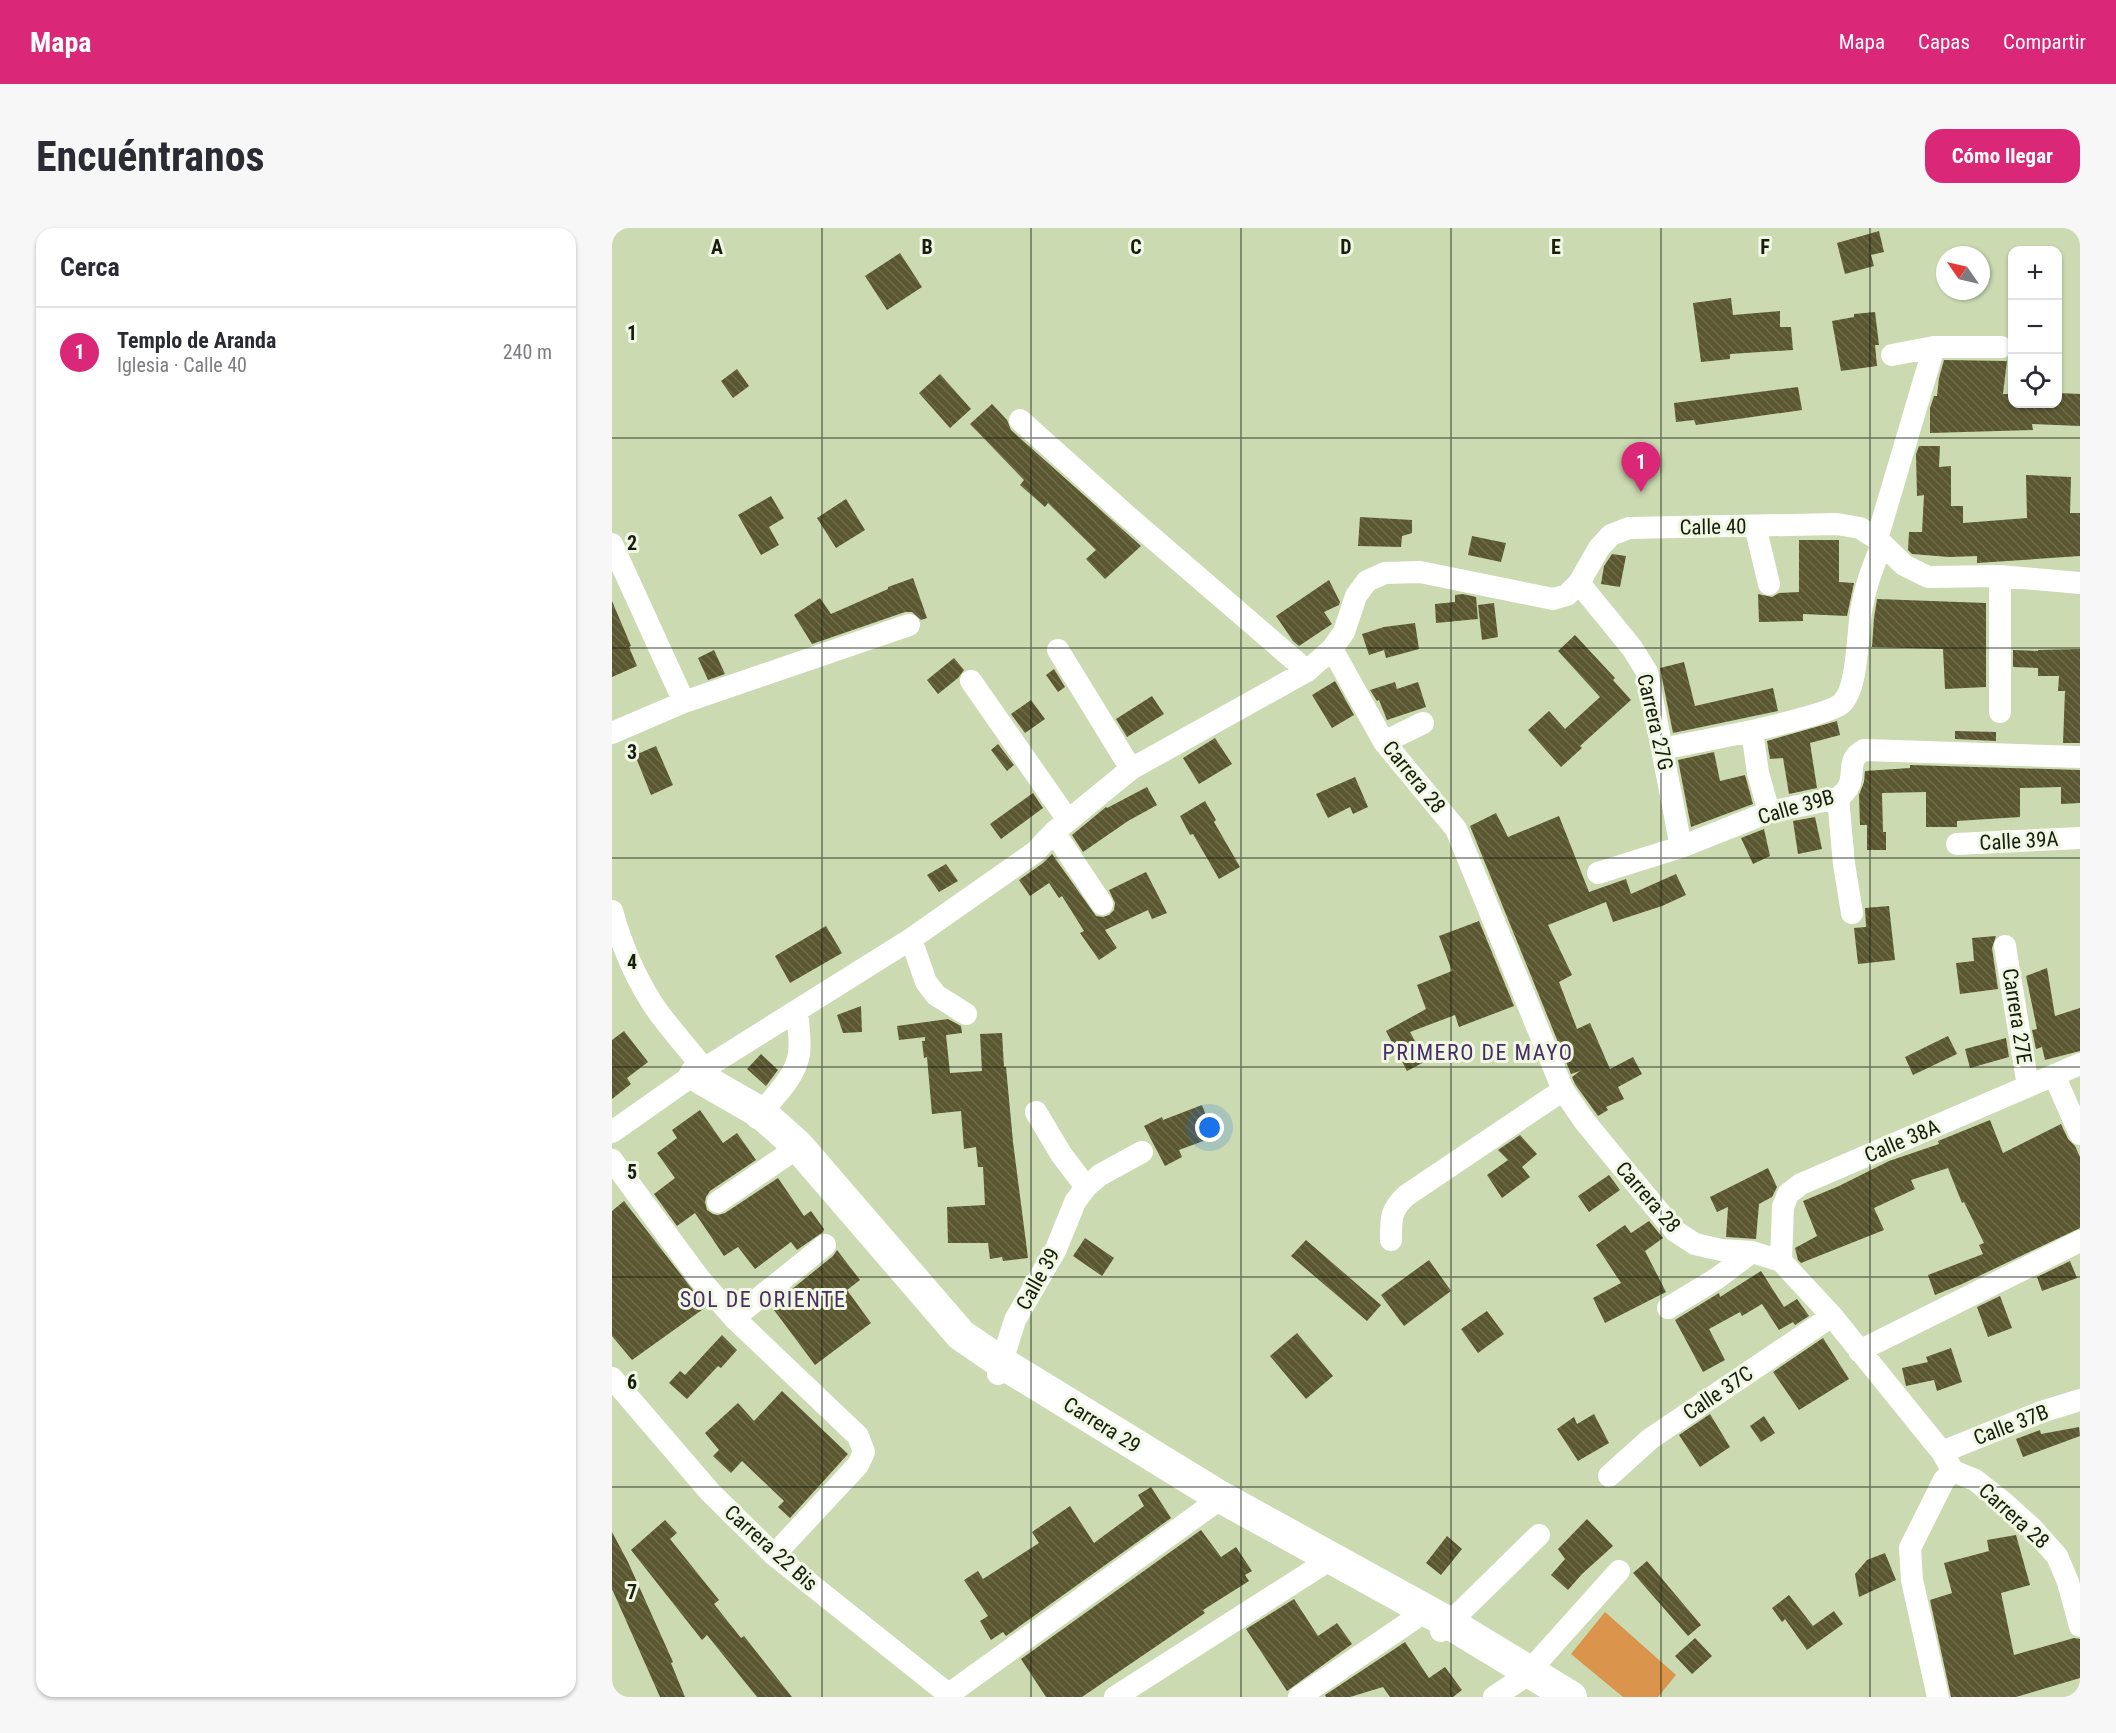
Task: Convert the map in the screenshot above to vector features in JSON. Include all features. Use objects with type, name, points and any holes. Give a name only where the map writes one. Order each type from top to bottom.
[{"type":"street","points":[[1892,355],[1934,347],[2001,347]]},
{"type":"street","points":[[1662,749],[1752,731],[1828,710],[1841,704],[1848,692],[1857,657],[1861,608],[1870,573],[1934,347]]},
{"type":"street","points":[[1020,420],[1307,671]]},
{"type":"street","name":"Calle 40","points":[[1332,650],[1344,632],[1356,596],[1367,581],[1385,573],[1420,572],[1553,599],[1567,595],[1579,582],[1599,548],[1611,535],[1629,528],[1837,524],[1860,528],[1904,565],[1928,577],[2000,576],[2080,583]]},
{"type":"street","points":[[1755,526],[1768,584]]},
{"type":"street","points":[[612,544],[684,702]]},
{"type":"street","points":[[2000,576],[2000,712]]},
{"type":"street","name":"Carrera 27G","points":[[1579,582],[1632,648],[1647,672],[1681,847]]},
{"type":"street","points":[[612,733],[684,702],[909,625]]},
{"type":"street","points":[[1058,650],[1131,769]]},
{"type":"street","points":[[612,1132],[695,1074],[911,939],[1035,852],[1061,826],[1131,769],[1307,671],[1332,650]]},
{"type":"street","name":"Carrera 28","points":[[1332,650],[1384,742],[1456,829],[1563,1090],[1585,1122],[1675,1231],[1695,1245],[1752,1252],[1781,1261],[1832,1316],[1947,1462],[2003,1502],[2032,1528],[2057,1556],[2068,1582],[2080,1626]]},
{"type":"street","points":[[971,681],[1061,826],[1102,904]]},
{"type":"street","points":[[1384,742],[1423,723]]},
{"type":"street","points":[[1752,731],[1758,773],[1769,812]]},
{"type":"street","name":"Calle 39B","points":[[1598,873],[1681,847],[1769,812],[1838,798],[1852,782],[1852,762],[1856,754],[1864,750],[2080,757]]},
{"type":"street","points":[[1838,798],[1844,864],[1852,913]]},
{"type":"street","name":"Calle 39A","points":[[1957,844],[2080,838]]},
{"type":"street","points":[[612,911],[638,976],[695,1074]]},
{"type":"street","points":[[911,939],[926,982],[931,989],[936,995],[966,1014]]},
{"type":"street","name":"Carrera 27E","points":[[2005,946],[2028,1086]]},
{"type":"street","points":[[759,1115],[796,1066],[799,1052],[797,1011]]},
{"type":"street","name":"Calle 38A","points":[[1781,1261],[1783,1207],[1788,1194],[1801,1184],[2080,1064]]},
{"type":"street","name":"Carrera 29","points":[[695,1074],[759,1115],[798,1146],[961,1335],[1000,1368],[1213,1504],[1320,1566],[1436,1624]]},
{"type":"street","name":"Carrera 27E","points":[[2054,1075],[2080,1134]]},
{"type":"street","points":[[1391,1240],[1392,1215],[1397,1204],[1407,1194],[1563,1090]]},
{"type":"street","points":[[1036,1112],[1061,1154],[1086,1187],[1100,1175],[1142,1152]]},
{"type":"street","name":"Carrera 29","points":[[759,1115],[794,1150],[933,1323],[957,1346],[1000,1368],[1436,1624],[1571,1697]]},
{"type":"street","points":[[718,1202],[794,1150]]},
{"type":"street","points":[[612,1160],[699,1278],[734,1318],[858,1436],[864,1452],[858,1465],[774,1555]]},
{"type":"street","name":"Calle 39","points":[[1000,1368],[1015,1320],[1056,1249],[1075,1202],[1086,1187]]},
{"type":"street","points":[[1859,1352],[2080,1241]]},
{"type":"street","points":[[734,1318],[825,1245]]},
{"type":"street","points":[[1668,1308],[1716,1279],[1752,1252]]},
{"type":"street","name":"Calle 37C","points":[[1609,1476],[1650,1439],[1832,1316]]},
{"type":"street","name":"Carrera 22 Bis","points":[[612,1377],[710,1492],[774,1555],[950,1695]]},
{"type":"street","name":"Calle 37B","points":[[1947,1462],[2041,1412],[2080,1400]]},
{"type":"street","points":[[1938,1697],[1912,1580],[1910,1548],[1944,1480],[1947,1462]]},
{"type":"street","points":[[950,1695],[1213,1504]]},
{"type":"street","points":[[1299,1697],[1436,1624],[1539,1535]]},
{"type":"street","points":[[1115,1697],[1320,1566]]},
{"type":"street","points":[[1494,1697],[1527,1674],[1619,1571]]},
{"type":"street","name":"Carrera 29","points":[[1527,1674],[1556,1697]]},
{"type":"shaded area","points":[[1605,1612],[1676,1675],[1658,1697],[1623,1697],[1571,1654]]},
{"type":"building","points":[[1879,231],[1884,252],[1871,255],[1874,266],[1845,274],[1837,243]]},
{"type":"building","points":[[900,253],[922,287],[887,310],[865,276]]},
{"type":"building","points":[[1731,298],[1733,315],[1780,311],[1780,327],[1791,327],[1793,350],[1730,354],[1730,359],[1701,362],[1693,303]]},
{"type":"building","points":[[1875,312],[1879,345],[1875,345],[1877,366],[1841,371],[1832,321],[1854,317],[1854,314]]},
{"type":"building","points":[[1944,360],[2007,361],[2003,394],[2008,394],[2008,408],[2062,408],[2062,393],[2080,394],[2080,426],[2032,424],[2033,430],[1930,433],[1930,408],[1934,396],[1937,396]]},
{"type":"building","points":[[737,369],[749,386],[733,398],[721,381]]},
{"type":"building","points":[[940,374],[971,409],[950,428],[919,393]]},
{"type":"building","points":[[1798,387],[1802,410],[1696,425],[1694,420],[1676,422],[1674,403]]},
{"type":"building","points":[[992,404],[1007,420],[1011,430],[1141,546],[1105,579],[1086,559],[1096,550],[1048,503],[1045,507],[1020,485],[1024,480],[970,424]]},
{"type":"building","points":[[1919,446],[1940,446],[1939,467],[1951,466],[1951,506],[1963,506],[1963,523],[2027,518],[2026,475],[2071,477],[2070,513],[2080,513],[2080,556],[1977,563],[1977,556],[1949,557],[1912,554],[1908,550],[1909,532],[1922,532],[1924,495],[1917,496],[1916,454]]},
{"type":"building","points":[[771,496],[784,518],[769,527],[779,545],[761,555],[738,515]]},
{"type":"building","points":[[846,499],[865,530],[836,548],[817,518]]},
{"type":"building","points":[[1360,517],[1412,520],[1412,533],[1402,536],[1401,547],[1358,546]]},
{"type":"building","points":[[1472,536],[1506,543],[1501,562],[1468,555]]},
{"type":"building","points":[[1799,540],[1839,540],[1839,582],[1854,583],[1847,616],[1803,614],[1803,621],[1759,622],[1758,594],[1772,597],[1779,593],[1799,592]]},
{"type":"building","points":[[1612,554],[1626,556],[1620,587],[1601,584],[1604,566]]},
{"type":"building","points":[[913,578],[927,618],[921,620],[912,612],[905,612],[812,644],[794,615],[820,598],[831,614],[888,589],[888,587]]},
{"type":"building","points":[[1329,580],[1340,602],[1339,605],[1324,612],[1332,624],[1299,646],[1276,616]]},
{"type":"building","points":[[1455,595],[1476,597],[1478,619],[1436,623],[1435,604],[1455,602]]},
{"type":"building","points":[[1877,599],[1986,603],[1986,687],[1945,689],[1943,649],[1872,647]]},
{"type":"building","points":[[612,601],[637,666],[612,677]]},
{"type":"building","points":[[1494,603],[1498,637],[1482,640],[1478,605]]},
{"type":"building","points":[[1415,623],[1419,649],[1386,658],[1384,650],[1369,655],[1362,634],[1384,627]]},
{"type":"building","points":[[1575,635],[1615,678],[1613,680],[1631,700],[1580,746],[1582,748],[1561,767],[1528,730],[1549,711],[1565,729],[1600,697],[1558,651]]},
{"type":"building","points":[[2080,649],[2080,743],[2063,743],[2065,691],[2058,691],[2059,676],[2038,676],[2038,668],[2013,667],[2013,650]]},
{"type":"building","points":[[714,650],[725,674],[708,680],[698,658]]},
{"type":"building","points":[[954,658],[964,670],[958,678],[938,694],[927,680]]},
{"type":"building","points":[[1684,662],[1695,706],[1773,688],[1778,711],[1673,733],[1660,668]]},
{"type":"building","points":[[1054,669],[1065,687],[1058,692],[1046,675]]},
{"type":"building","points":[[1335,681],[1354,715],[1332,728],[1312,695]]},
{"type":"building","points":[[1395,682],[1397,689],[1418,682],[1426,707],[1387,720],[1379,700],[1377,701],[1370,690]]},
{"type":"building","points":[[1152,696],[1164,714],[1127,737],[1116,719]]},
{"type":"building","points":[[1031,700],[1045,719],[1025,733],[1011,714]]},
{"type":"building","points":[[1837,721],[1840,735],[1810,743],[1817,788],[1789,794],[1783,758],[1770,759],[1767,741]]},
{"type":"building","points":[[1955,731],[1996,732],[1996,741],[1955,739]]},
{"type":"building","points":[[1215,738],[1232,764],[1199,784],[1183,758]]},
{"type":"building","points":[[998,744],[1014,765],[1007,771],[991,750]]},
{"type":"building","points":[[656,746],[673,785],[651,795],[635,755]]},
{"type":"building","points":[[1714,752],[1720,781],[1745,775],[1753,804],[1691,827],[1678,760]]},
{"type":"building","points":[[1910,765],[2080,770],[2080,803],[2061,804],[2061,787],[2020,788],[2020,817],[1957,821],[1957,827],[1926,827],[1926,792],[1882,793],[1886,850],[1867,850],[1867,825],[1860,825],[1859,795],[1865,771],[1910,768]]},
{"type":"building","points":[[1355,777],[1368,807],[1353,814],[1350,807],[1328,818],[1316,794]]},
{"type":"building","points":[[1147,787],[1157,805],[1128,821],[1083,852],[1072,835],[1106,807]]},
{"type":"building","points":[[1033,793],[1043,808],[1001,839],[990,824]]},
{"type":"building","points":[[1205,801],[1216,820],[1214,822],[1240,867],[1219,879],[1180,816]]},
{"type":"building","points":[[1496,813],[1508,837],[1559,816],[1589,892],[1626,879],[1631,894],[1676,874],[1686,895],[1662,906],[1613,922],[1606,902],[1548,925],[1572,975],[1559,982],[1577,1029],[1590,1023],[1610,1069],[1633,1057],[1642,1074],[1618,1087],[1624,1099],[1606,1107],[1608,1110],[1598,1116],[1575,1084],[1572,1077],[1580,1071],[1571,1074],[1470,826]]},
{"type":"building","points":[[1815,817],[1822,849],[1798,854],[1793,821]]},
{"type":"building","points":[[1764,829],[1770,856],[1753,864],[1741,838]]},
{"type":"building","points":[[1052,854],[1096,916],[1109,915],[1114,910],[1115,903],[1109,890],[1146,872],[1167,913],[1152,919],[1148,910],[1105,930],[1117,948],[1099,960],[1080,933],[1084,931],[1062,896],[1059,898],[1049,883],[1030,896],[1019,880]]},
{"type":"building","points":[[946,864],[958,881],[939,892],[927,875]]},
{"type":"building","points":[[1889,906],[1895,960],[1858,964],[1854,928],[1866,927],[1865,908]]},
{"type":"building","points":[[1479,921],[1514,1006],[1459,1027],[1455,1015],[1410,1032],[1426,1061],[1407,1071],[1386,1031],[1426,1009],[1417,985],[1452,971],[1439,936]]},
{"type":"building","points":[[826,926],[842,953],[790,983],[775,956]]},
{"type":"building","points":[[1996,936],[1992,948],[1998,989],[1960,994],[1956,963],[1974,961],[1972,938]]},
{"type":"building","points":[[2047,968],[2055,1016],[2080,1008],[2080,1051],[2045,1060],[2042,1047],[2036,1049],[2032,1030],[2037,1029],[2026,976]]},
{"type":"building","points":[[861,1006],[862,1032],[843,1033],[837,1015]]},
{"type":"building","points":[[948,1019],[961,1026],[962,1033],[946,1035],[950,1073],[982,1071],[980,1034],[1002,1033],[1004,1067],[1006,1067],[1028,1258],[1003,1261],[1002,1257],[990,1259],[988,1243],[948,1243],[947,1207],[985,1205],[983,1167],[978,1167],[976,1147],[964,1149],[961,1111],[932,1114],[927,1057],[924,1058],[922,1041],[925,1041],[925,1037],[899,1040],[897,1026]]},
{"type":"building","points":[[624,1031],[648,1062],[627,1078],[631,1084],[612,1099],[612,1040]]},
{"type":"building","points":[[1948,1036],[1957,1054],[1913,1075],[1905,1057]]},
{"type":"building","points":[[2006,1038],[2009,1057],[1970,1068],[1965,1049]]},
{"type":"building","points":[[761,1054],[778,1070],[766,1086],[747,1069]]},
{"type":"building","points":[[1202,1105],[1214,1137],[1179,1150],[1182,1157],[1165,1166],[1144,1126],[1162,1117],[1163,1120]]},
{"type":"building","points":[[700,1110],[723,1143],[737,1133],[756,1160],[710,1191],[705,1202],[707,1210],[718,1215],[725,1213],[778,1178],[804,1216],[811,1211],[824,1229],[823,1232],[797,1250],[791,1242],[755,1269],[738,1247],[724,1256],[695,1213],[677,1226],[654,1194],[675,1178],[657,1153],[677,1138],[672,1130]]},
{"type":"building","points":[[1990,1120],[2003,1153],[2061,1124],[2080,1157],[2080,1228],[1935,1295],[1928,1275],[1983,1254],[1979,1245],[1984,1243],[1964,1202],[1962,1203],[1948,1168],[1911,1180],[1915,1189],[1874,1208],[1884,1230],[1801,1263],[1798,1260],[1795,1248],[1817,1236],[1803,1201],[1889,1161],[1939,1144],[1938,1141]]},
{"type":"building","points":[[1520,1135],[1537,1154],[1522,1167],[1530,1177],[1502,1198],[1487,1175],[1508,1160],[1498,1150]]},
{"type":"building","points":[[1768,1168],[1777,1187],[1772,1197],[1759,1204],[1756,1239],[1726,1237],[1728,1207],[1717,1212],[1710,1197]]},
{"type":"building","points":[[1609,1175],[1620,1190],[1589,1212],[1578,1196]]},
{"type":"building","points":[[624,1201],[706,1307],[632,1360],[612,1336],[612,1211]]},
{"type":"building","points":[[1649,1221],[1663,1238],[1645,1251],[1666,1292],[1605,1323],[1593,1298],[1621,1283],[1596,1245],[1625,1225],[1631,1233]]},
{"type":"building","points":[[1085,1238],[1114,1258],[1102,1276],[1073,1256]]},
{"type":"building","points":[[1306,1240],[1381,1305],[1367,1321],[1291,1256]]},
{"type":"building","points":[[837,1250],[860,1280],[847,1290],[871,1323],[815,1365],[774,1310],[779,1306],[776,1302],[833,1256]]},
{"type":"building","points":[[1429,1260],[1451,1291],[1404,1326],[1381,1295]]},
{"type":"building","points":[[2070,1261],[2077,1278],[2042,1291],[2037,1277]]},
{"type":"building","points":[[1761,1271],[1784,1307],[1797,1299],[1809,1316],[1795,1325],[1793,1322],[1779,1330],[1762,1304],[1742,1316],[1740,1312],[1709,1329],[1725,1360],[1703,1372],[1675,1320],[1719,1293],[1720,1297]]},
{"type":"building","points":[[2000,1296],[2012,1328],[1988,1337],[1977,1307]]},
{"type":"building","points":[[1487,1311],[1504,1334],[1478,1353],[1461,1329]]},
{"type":"building","points":[[1297,1333],[1333,1376],[1306,1399],[1270,1356]]},
{"type":"building","points":[[722,1335],[737,1350],[721,1368],[718,1366],[687,1399],[669,1383],[680,1371],[685,1375]]},
{"type":"building","points":[[1823,1338],[1849,1379],[1799,1410],[1773,1372]]},
{"type":"building","points":[[1951,1348],[1962,1382],[1937,1391],[1934,1380],[1906,1386],[1902,1368],[1928,1362],[1926,1357]]},
{"type":"building","points":[[782,1391],[848,1454],[790,1518],[778,1507],[784,1501],[742,1461],[731,1473],[713,1456],[719,1450],[705,1433],[738,1403],[754,1421]]},
{"type":"building","points":[[1594,1414],[1609,1443],[1578,1461],[1557,1429],[1574,1417],[1577,1424]]},
{"type":"building","points":[[1710,1414],[1730,1447],[1700,1467],[1679,1435]]},
{"type":"building","points":[[1764,1416],[1775,1433],[1761,1442],[1750,1426]]},
{"type":"building","points":[[2079,1427],[2080,1436],[2023,1457],[2016,1439],[2040,1430],[2041,1434]]},
{"type":"building","points":[[1151,1487],[1171,1518],[1006,1636],[1003,1632],[991,1640],[980,1621],[988,1616],[964,1580],[978,1571],[983,1579],[1039,1543],[1032,1532],[1070,1506],[1094,1543],[1144,1506],[1138,1495]]},
{"type":"building","points":[[1587,1519],[1613,1546],[1568,1590],[1551,1575],[1565,1559],[1558,1549]]},
{"type":"building","points":[[665,1520],[677,1533],[670,1539],[719,1600],[714,1604],[741,1638],[744,1636],[792,1697],[757,1697],[707,1635],[702,1640],[631,1550]]},
{"type":"building","points":[[1201,1530],[1221,1557],[1236,1547],[1252,1571],[1245,1575],[1249,1581],[1203,1610],[1205,1613],[1082,1697],[1046,1697],[1021,1659]]},
{"type":"building","points":[[612,1532],[673,1662],[671,1663],[685,1697],[660,1697],[612,1589]]},
{"type":"building","points":[[2016,1535],[2030,1585],[2001,1593],[2014,1655],[2074,1638],[2080,1639],[2080,1678],[2016,1697],[1951,1697],[1930,1600],[1952,1593],[1944,1563],[1989,1551],[1987,1540]]},
{"type":"building","points":[[1447,1536],[1462,1549],[1441,1575],[1426,1563]]},
{"type":"building","points":[[1885,1553],[1896,1580],[1859,1597],[1855,1574],[1867,1560]]},
{"type":"building","points":[[1647,1561],[1701,1625],[1688,1636],[1633,1573]]},
{"type":"building","points":[[1789,1595],[1813,1626],[1834,1611],[1843,1624],[1807,1650],[1785,1619],[1782,1622],[1772,1608]]},
{"type":"building","points":[[1294,1599],[1318,1636],[1337,1623],[1352,1644],[1287,1691],[1246,1629]]},
{"type":"building","points":[[1695,1638],[1712,1656],[1692,1674],[1675,1656]]},
{"type":"building","points":[[1405,1642],[1429,1678],[1445,1667],[1462,1690],[1453,1697],[1390,1697],[1383,1687],[1350,1697],[1326,1697],[1325,1695]]},
{"type":"place","name":"Templo de Aranda","points":[[1641,492]]},
{"type":"district","name":"PRIMERO DE MAYO","points":[[1478,1052]]},
{"type":"district","name":"SOL DE ORIENTE","points":[[763,1299]]}]
